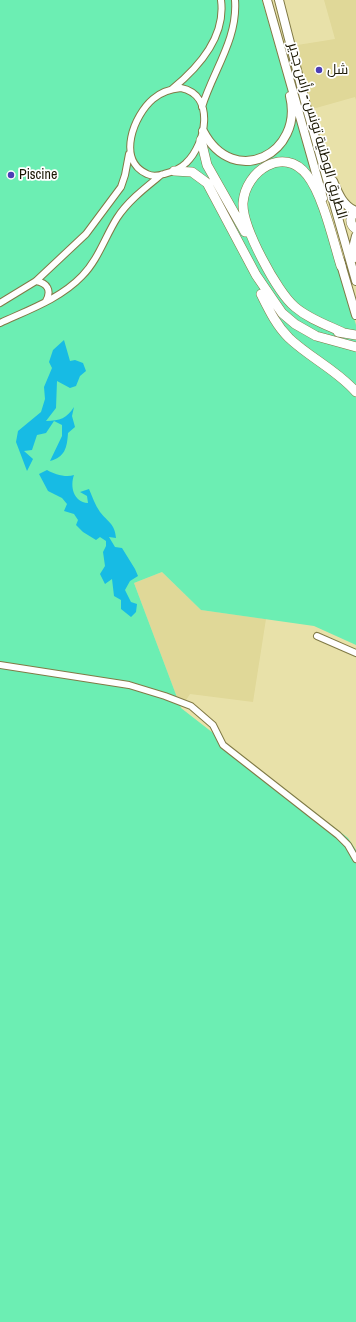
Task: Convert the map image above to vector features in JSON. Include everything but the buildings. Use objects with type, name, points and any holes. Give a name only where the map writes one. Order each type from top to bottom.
[{"type":"highway","points":[[201,140],[207,165],[281,298],[291,309],[304,319],[324,328],[356,335]]},
{"type":"highway","points":[[341,266],[316,191],[303,170],[292,164],[279,162],[267,165],[256,172],[248,184],[244,196],[243,208],[246,222],[260,254],[281,290],[294,306],[308,316],[344,333]]},
{"type":"highway","points":[[174,171],[192,172],[207,183],[265,291],[282,314],[309,332],[352,346]]},
{"type":"highway","points":[[356,212],[352,215],[350,220],[351,225],[356,229]]},
{"type":"highway","points":[[242,248],[265,302],[284,332],[297,344],[338,375],[356,392]]},
{"type":"main road","name":"الطريق الوطنية تونس - رأس جدير","points":[[267,0],[356,315]]},
{"type":"main road","name":"الطريق الوطنية تونس - رأس جدير","points":[[279,0],[316,140],[356,281]]},
{"type":"main road","points":[[203,131],[209,142],[220,153],[236,160],[242,161],[257,159],[276,148],[289,130],[291,117],[291,99],[282,54]]},
{"type":"main road","points":[[316,140],[323,152],[341,198],[351,209],[356,212]]},
{"type":"main road","points":[[353,269],[354,244],[356,236]]},
{"type":"street","points":[[0,303],[36,281],[86,234],[114,198],[124,181],[133,130],[142,111],[153,99],[172,89],[189,75],[202,61],[214,41],[221,16],[222,0]]},
{"type":"street","points":[[202,107],[207,92],[231,38],[235,20],[235,0]]},
{"type":"street","points":[[130,146],[131,157],[135,166],[150,176],[162,175],[174,171],[185,164],[201,140],[203,131],[202,107],[198,97],[188,89],[172,89]]},
{"type":"street","points":[[0,322],[46,301],[68,288],[82,276],[94,261],[105,237],[122,212],[135,198],[162,175]]},
{"type":"street","points":[[36,281],[45,284],[49,289],[49,294],[46,301]]},
{"type":"street","points":[[317,636],[356,653]]},
{"type":"street","points":[[0,665],[129,685],[191,706],[213,725],[223,745],[328,826],[348,845],[356,860]]},
{"type":"street","points":[[348,845],[356,847]]},
{"type":"shaded area","points":[[324,0],[356,0],[356,100],[355,97],[309,110],[291,46],[335,39]]},
{"type":"shaded area","points":[[162,572],[201,610],[266,619],[253,702],[190,694],[181,708],[134,583]]},
{"type":"green space","points":[[0,0],[262,0],[356,325],[356,645],[314,626],[201,610],[162,572],[134,583],[181,708],[348,838],[356,850],[356,1322],[0,1322]]},
{"type":"water","points":[[64,340],[70,361],[75,360],[83,363],[86,371],[80,376],[76,386],[70,388],[57,381],[56,408],[46,421],[63,418],[69,414],[74,407],[72,416],[75,427],[68,433],[66,447],[62,454],[50,461],[62,436],[62,425],[54,421],[46,433],[37,435],[32,450],[24,451],[33,459],[27,471],[16,442],[18,431],[41,412],[45,399],[44,387],[52,368],[49,362],[53,350]]},
{"type":"water","points":[[47,470],[60,475],[74,475],[72,484],[76,497],[83,502],[88,503],[87,496],[80,492],[89,489],[98,509],[113,526],[116,538],[109,537],[115,547],[122,548],[138,576],[130,581],[125,590],[131,602],[137,604],[136,612],[131,617],[121,609],[121,600],[114,596],[112,579],[105,584],[100,574],[105,566],[103,552],[106,546],[106,541],[100,537],[96,540],[83,532],[76,525],[78,520],[74,514],[64,511],[67,504],[62,498],[48,491],[39,474]]},
{"type":"place","name":"شل","points":[[319,70]]},
{"type":"place","name":"Piscine","points":[[11,175]]}]
